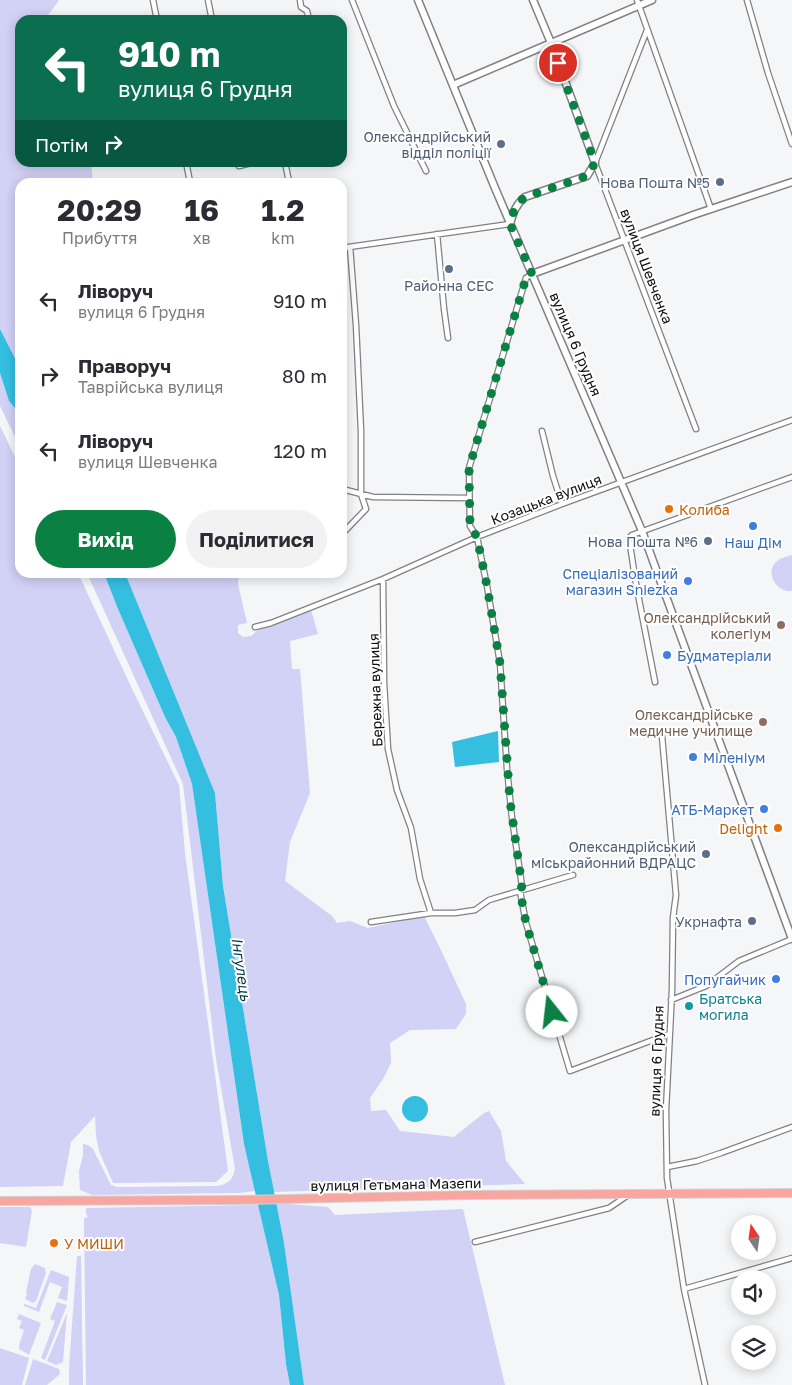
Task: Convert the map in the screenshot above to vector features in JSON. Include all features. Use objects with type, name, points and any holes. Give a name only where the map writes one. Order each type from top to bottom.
[{"type":"highway","name":"вулиця Гетьмана Мазепи","points":[[0,1201],[792,1193]]},
{"type":"street","points":[[153,0],[156,15]]},
{"type":"street","points":[[208,0],[211,15]]},
{"type":"street","points":[[300,0],[301,7],[307,11],[308,15]]},
{"type":"street","points":[[352,0],[394,106],[426,171]]},
{"type":"street","name":"вулиця 6 Грудня","points":[[418,0],[510,224],[642,531],[792,939]]},
{"type":"street","name":"вулиця Шевченка","points":[[533,0],[551,43],[696,429]]},
{"type":"street","points":[[453,85],[638,3],[652,0]]},
{"type":"street","points":[[747,0],[768,73],[792,144]]},
{"type":"street","points":[[638,3],[711,209]]},
{"type":"street","points":[[347,247],[510,224],[514,210],[525,197],[587,176],[595,163],[648,30]]},
{"type":"street","points":[[669,1034],[570,1071],[526,923],[520,891],[522,886],[507,769],[500,663],[477,537],[470,526],[469,468],[526,278],[532,274],[624,240],[792,182]]},
{"type":"street","points":[[438,234],[448,338]]},
{"type":"street","points":[[347,529],[366,508],[361,494],[361,431],[350,246]]},
{"type":"street","name":"Козацька вулиця","points":[[255,627],[271,623],[384,579],[477,537],[562,504],[792,420]]},
{"type":"street","points":[[542,431],[562,504]]},
{"type":"street","points":[[655,682],[629,538],[642,531],[792,477]]},
{"type":"street","points":[[347,490],[373,497],[469,498]]},
{"type":"street","name":"Бережна вулиця","points":[[384,579],[384,684],[388,749],[397,790],[410,828],[420,879],[431,913]]},
{"type":"street","name":"вулиця 6 Грудня","points":[[662,736],[676,895],[673,918],[666,1110],[667,1167],[669,1194],[684,1289],[705,1385]]},
{"type":"street","points":[[372,922],[431,913],[455,913],[475,910],[489,900],[573,875]]},
{"type":"street","points":[[671,1000],[706,986],[739,961],[792,939]]},
{"type":"street","points":[[667,1167],[697,1161],[792,1127]]},
{"type":"street","points":[[475,1242],[609,1208],[629,1195]]},
{"type":"street","points":[[684,1289],[792,1258]]},
{"type":"shaded area","points":[[0,0],[59,0],[49,15],[15,15],[15,167],[91,167],[93,178],[15,178],[15,358],[0,329]]},
{"type":"shaded area","points":[[0,373],[9,401],[15,408],[15,437],[0,406]]},
{"type":"shaded area","points":[[0,426],[15,457],[15,578],[80,578],[179,785],[185,853],[228,1171],[216,1182],[113,1183],[99,1151],[95,1116],[71,1142],[63,1186],[0,1187]]},
{"type":"shaded area","points":[[792,555],[792,591],[780,588],[776,584],[773,579],[772,568],[780,559]]},
{"type":"shaded area","points":[[89,578],[106,578],[165,717],[176,737],[192,784],[244,1144],[256,1191],[239,1193],[92,1195],[80,1190],[79,1171],[83,1156],[83,1144],[93,1149],[111,1185],[117,1187],[216,1186],[229,1181],[235,1169],[216,1059],[183,784]]},
{"type":"shaded area","points":[[127,578],[239,578],[238,584],[247,623],[238,625],[238,633],[243,637],[251,636],[258,630],[311,610],[318,634],[290,641],[292,669],[300,669],[310,793],[290,842],[285,881],[332,916],[337,923],[350,921],[368,928],[424,916],[466,1004],[466,1014],[456,1029],[410,1030],[390,1043],[391,1063],[370,1098],[371,1111],[386,1110],[400,1131],[454,1137],[489,1111],[501,1131],[506,1161],[525,1184],[273,1192],[223,886],[215,793]]},
{"type":"shaded area","points":[[275,1203],[328,1207],[335,1215],[463,1209],[505,1385],[304,1385],[284,1243]]},
{"type":"shaded area","points":[[259,1205],[279,1295],[290,1385],[86,1385],[84,1218],[88,1217],[86,1208]]},
{"type":"shaded area","points":[[0,1207],[30,1207],[32,1210],[26,1247],[0,1243]]},
{"type":"shaded area","points":[[77,1256],[81,1256],[83,1385],[69,1385],[69,1367]]},
{"type":"shaded area","points":[[35,1264],[45,1268],[46,1273],[36,1301],[33,1303],[25,1299],[31,1269]]},
{"type":"shaded area","points":[[51,1270],[69,1277],[67,1301],[58,1298],[62,1287],[50,1282],[39,1312],[24,1306],[24,1304],[36,1308]]},
{"type":"shaded area","points":[[57,1302],[67,1305],[45,1360],[41,1358],[55,1321],[50,1319]]},
{"type":"shaded area","points":[[67,1313],[63,1362],[56,1365],[47,1361]]},
{"type":"shaded area","points":[[19,1314],[41,1323],[29,1355],[19,1349],[24,1330],[19,1328],[22,1321],[17,1319]]},
{"type":"shaded area","points":[[0,1348],[29,1358],[22,1385],[0,1385]]},
{"type":"shaded area","points":[[33,1359],[59,1369],[60,1374],[47,1385],[25,1385]]},
{"type":"water","points":[[0,329],[15,358],[15,408],[9,401],[0,373]]},
{"type":"water","points":[[106,578],[127,578],[215,793],[223,886],[268,1161],[284,1243],[304,1385],[290,1385],[279,1295],[244,1144],[192,784],[176,737],[165,717]]},
{"type":"water","points":[[498,731],[499,762],[455,767],[452,742]]},
{"type":"water","points":[[415,1096],[425,1099],[428,1109],[425,1119],[415,1122],[405,1119],[402,1109],[405,1099]]},
{"type":"place","name":"Олександрійський відділ поліції","points":[[501,144]]},
{"type":"place","name":"Нова Пошта №5","points":[[720,182]]},
{"type":"place","name":"Районна СЕС","points":[[449,269]]},
{"type":"place","name":"Колиба","points":[[669,509]]},
{"type":"place","name":"Наш Дім","points":[[753,526]]},
{"type":"place","name":"Нова Пошта №6","points":[[708,541]]},
{"type":"place","name":"Спеціалізований магазин Sniezka","points":[[688,581]]},
{"type":"place","name":"Олександрійський колегіум","points":[[781,625]]},
{"type":"place","name":"Будматеріали","points":[[667,655]]},
{"type":"place","name":"Олександрійське медичне училище","points":[[763,722]]},
{"type":"place","name":"Міленіум","points":[[693,757]]},
{"type":"place","name":"АТБ-Маркет","points":[[764,809]]},
{"type":"place","name":"Delight","points":[[778,828]]},
{"type":"place","name":"Олександрійський міськрайонний ВДРАЦС","points":[[706,854]]},
{"type":"place","name":"Укрнафта","points":[[752,921]]},
{"type":"place","name":"Попугайчик","points":[[776,979]]},
{"type":"place","name":"Братська могила","points":[[689,1006]]},
{"type":"place","name":"У МИШИ","points":[[54,1243]]},
{"type":"route","points":[[552,1012],[526,923],[520,891],[522,886],[507,769],[500,663],[477,537],[470,526],[469,468],[526,278],[532,274],[510,224],[514,210],[525,197],[587,176],[595,163],[558,63]]},
{"type":"water label","name":"Інгулець","points":[[242,969]]}]
